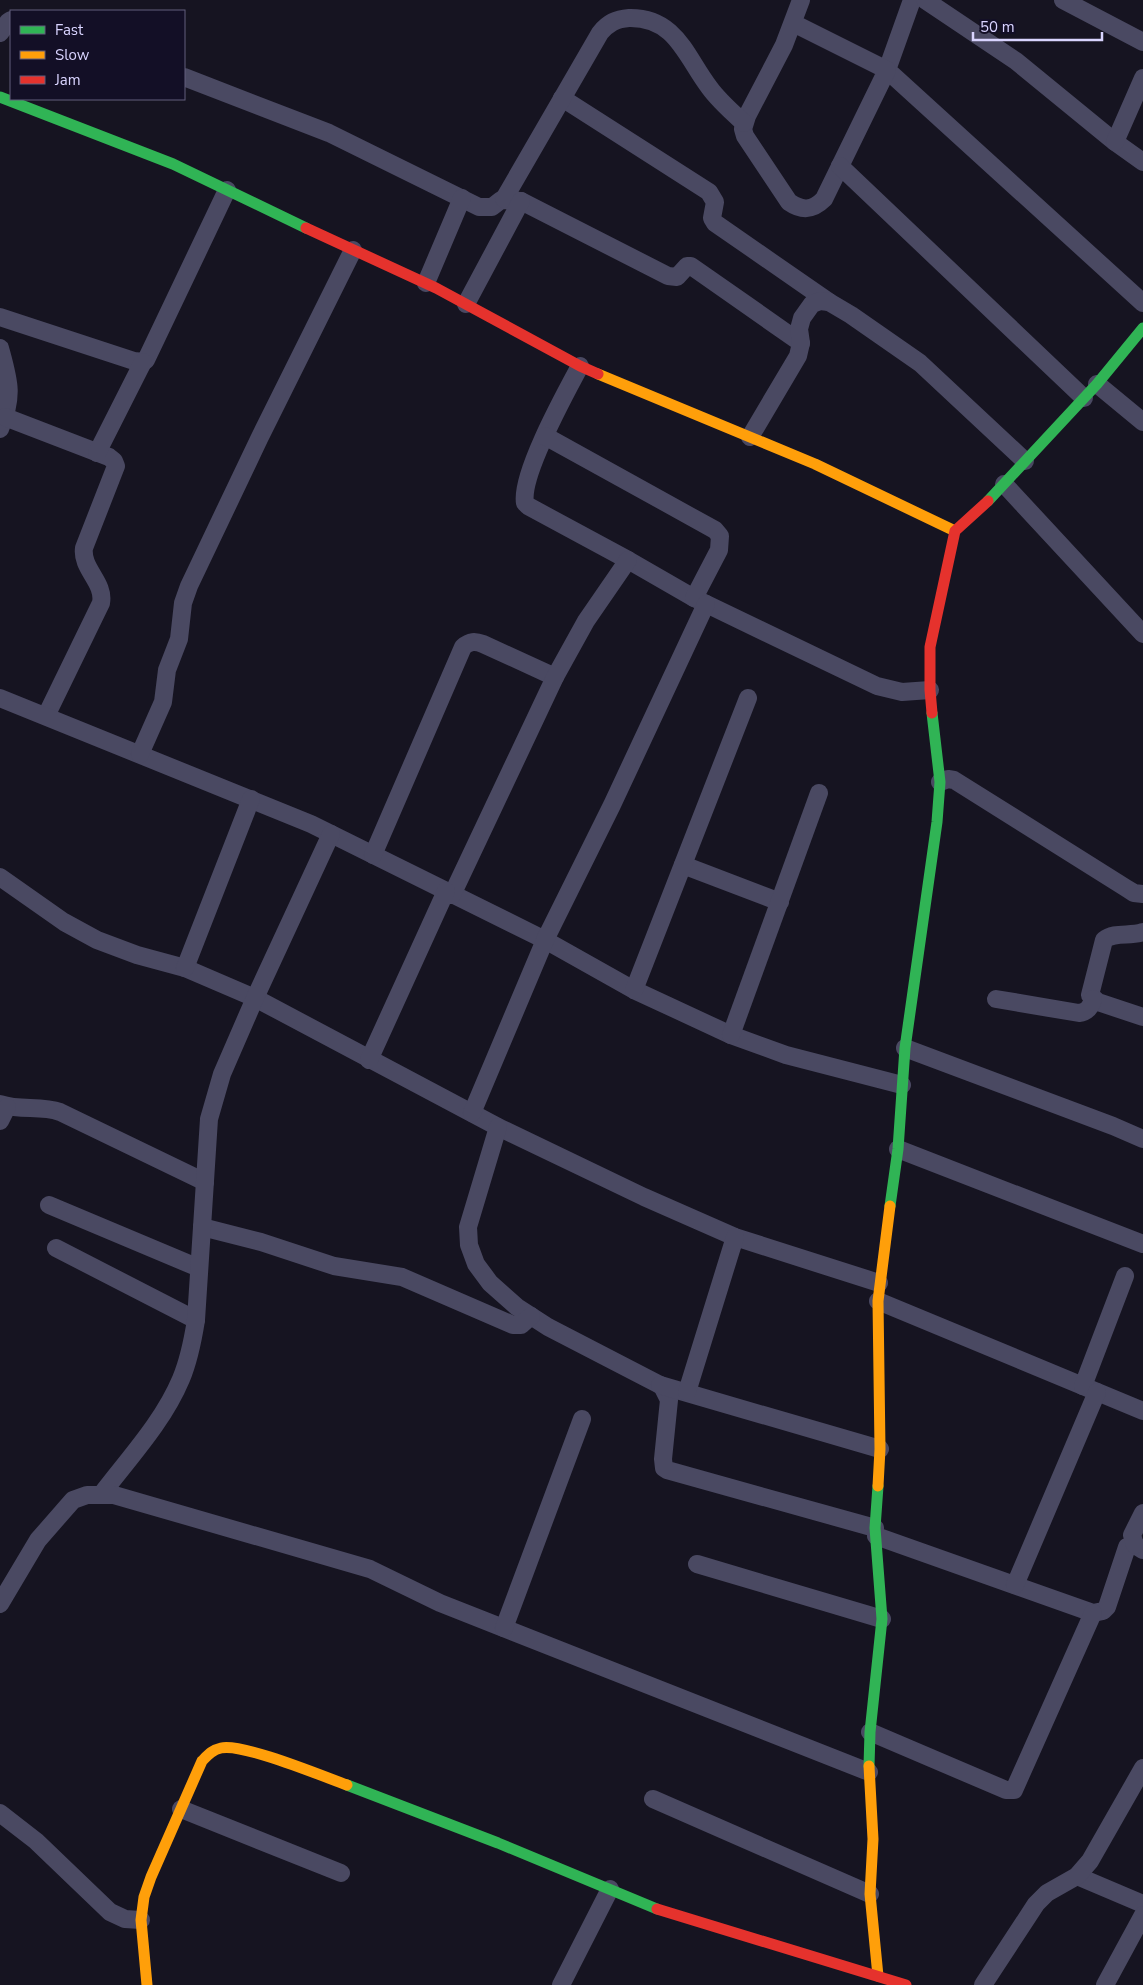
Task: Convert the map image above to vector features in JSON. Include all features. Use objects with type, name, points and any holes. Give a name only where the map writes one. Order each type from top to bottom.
[{"type":"street","points":[[801,0],[784,45],[744,123],[745,136],[789,202],[797,208],[806,209],[816,207],[824,199],[887,70],[912,0]]},
{"type":"street","points":[[925,0],[1016,61],[1143,162]]},
{"type":"street","points":[[1063,0],[1143,42]]},
{"type":"street","points":[[466,304],[512,200],[562,98],[605,26],[617,20],[636,18],[659,25],[672,34],[683,45],[714,95],[744,123]]},
{"type":"street","points":[[0,34],[10,21]]},
{"type":"street","points":[[793,23],[887,70],[1143,303]]},
{"type":"street","points":[[185,77],[329,133],[479,207],[486,208],[512,200],[668,276],[677,277],[687,266],[691,266],[801,343]]},
{"type":"street","points":[[1116,142],[1143,78]]},
{"type":"street","points":[[562,98],[709,192],[715,202],[712,218],[715,222],[920,363],[1025,461]]},
{"type":"street","points":[[10,100],[172,164],[426,283],[580,366],[816,464],[955,532]]},
{"type":"street","points":[[840,166],[1084,398]]},
{"type":"street","points":[[97,453],[143,362],[149,356],[227,190]]},
{"type":"street","points":[[426,283],[462,198]]},
{"type":"street","points":[[140,754],[163,702],[167,670],[179,639],[182,603],[189,586],[259,439],[353,250]]},
{"type":"street","points":[[750,437],[798,356],[801,343],[799,329],[802,318],[812,304],[820,301],[830,302]]},
{"type":"street","points":[[0,317],[143,362]]},
{"type":"street","points":[[878,1976],[870,1894],[873,1839],[869,1772],[870,1732],[882,1619],[876,1532],[880,1449],[878,1301],[898,1150],[905,1048],[937,822],[940,782],[930,690],[930,647],[955,532],[980,510],[1097,384],[1143,328]]},
{"type":"street","points":[[0,348],[8,378],[9,399],[2,423],[109,457],[116,466],[83,554],[86,565],[101,590],[102,596],[46,716]]},
{"type":"street","points":[[580,366],[536,455],[527,486],[525,503],[700,601],[877,686],[902,692],[930,690]]},
{"type":"street","points":[[1097,384],[1143,422]]},
{"type":"street","points":[[472,1113],[545,940],[612,805],[700,601],[719,550],[720,536],[715,530],[545,436]]},
{"type":"street","points":[[1004,484],[1143,634]]},
{"type":"street","points":[[370,1060],[554,677],[586,621],[628,560]]},
{"type":"street","points":[[373,855],[463,647],[468,643],[483,644],[554,677]]},
{"type":"street","points":[[0,698],[251,799],[331,834],[545,940],[634,990],[731,1035],[786,1055],[902,1086]]},
{"type":"street","points":[[634,990],[748,698]]},
{"type":"street","points":[[940,782],[948,779],[954,780],[1134,893],[1143,894]]},
{"type":"street","points":[[731,1035],[820,793]]},
{"type":"street","points":[[185,968],[251,799]]},
{"type":"street","points":[[101,1495],[166,1409],[182,1378],[192,1344],[196,1320],[209,1119],[222,1074],[331,834]]},
{"type":"street","points":[[683,865],[780,902]]},
{"type":"street","points":[[0,877],[64,922],[97,940],[137,955],[185,968],[255,998],[498,1127],[644,1197],[735,1236],[879,1283]]},
{"type":"street","points":[[1143,932],[1133,936],[1115,935],[1104,940],[1090,989],[1090,995],[1098,1002],[1143,1017]]},
{"type":"street","points":[[996,999],[1079,1013],[1089,1008],[1093,999]]},
{"type":"street","points":[[905,1048],[1143,1139]]},
{"type":"street","points":[[2,1111],[44,1108],[60,1112],[205,1182]]},
{"type":"street","points":[[498,1127],[468,1227],[469,1245],[476,1264],[490,1283],[517,1307],[548,1327],[660,1385],[666,1390],[670,1400],[663,1459],[664,1468],[667,1470],[876,1532],[1015,1586],[1093,1613],[1103,1611],[1107,1606],[1127,1547],[1139,1548]]},
{"type":"street","points":[[898,1150],[1143,1244]]},
{"type":"street","points":[[49,1205],[199,1268]]},
{"type":"street","points":[[202,1227],[261,1242],[334,1266],[402,1277],[513,1325],[521,1325],[531,1316]]},
{"type":"street","points":[[687,1392],[735,1236]]},
{"type":"street","points":[[56,1248],[196,1320]]},
{"type":"street","points":[[1015,1586],[1090,1389],[1125,1276]]},
{"type":"street","points":[[878,1301],[1143,1411]]},
{"type":"street","points":[[660,1385],[880,1449]]},
{"type":"street","points":[[504,1628],[582,1419]]},
{"type":"street","points":[[0,1604],[38,1540],[73,1500],[87,1495],[114,1495],[370,1569],[440,1603],[869,1772]]},
{"type":"street","points":[[1139,1548],[1132,1535],[1143,1513]]},
{"type":"street","points":[[697,1564],[882,1619]]},
{"type":"street","points":[[870,1732],[1006,1790],[1014,1790],[1093,1613]]},
{"type":"street","points":[[147,1985],[141,1920],[144,1897],[151,1877],[202,1761],[210,1752],[220,1748],[231,1747],[288,1763],[498,1843],[668,1913],[906,1985]]},
{"type":"street","points":[[983,1985],[1036,1904],[1047,1893],[1077,1876],[1090,1861],[1143,1768]]},
{"type":"street","points":[[653,1798],[870,1894]]},
{"type":"street","points":[[181,1809],[341,1873]]},
{"type":"street","points":[[0,1813],[36,1841],[110,1912],[125,1918],[141,1920]]},
{"type":"street","points":[[1077,1876],[1143,1904]]},
{"type":"street","points":[[561,1985],[610,1889]]},
{"type":"street","points":[[1105,1985],[1143,1916]]},
{"type":"traffic: fast","points":[[0,97],[173,164],[306,228]]},
{"type":"traffic: fast","points":[[988,501],[1097,384],[1143,328]]},
{"type":"traffic: fast","points":[[890,1206],[898,1149],[905,1048],[937,822],[940,782],[932,713]]},
{"type":"traffic: fast","points":[[869,1766],[870,1732],[882,1619],[875,1528],[878,1486]]},
{"type":"traffic: fast","points":[[347,1785],[498,1843],[657,1909]]},
{"type":"traffic: slow","points":[[598,374],[815,464],[955,531]]},
{"type":"traffic: slow","points":[[878,1486],[880,1449],[878,1301],[890,1206]]},
{"type":"traffic: slow","points":[[147,1985],[141,1920],[144,1897],[202,1761],[213,1751],[221,1748],[246,1750],[283,1761],[347,1785]]},
{"type":"traffic: slow","points":[[869,1766],[873,1839],[870,1894],[878,1976]]},
{"type":"traffic: jam","points":[[306,228],[436,288],[598,374]]},
{"type":"traffic: jam","points":[[932,713],[930,647],[955,531],[988,501]]},
{"type":"traffic: jam","points":[[657,1909],[906,1985]]}]
